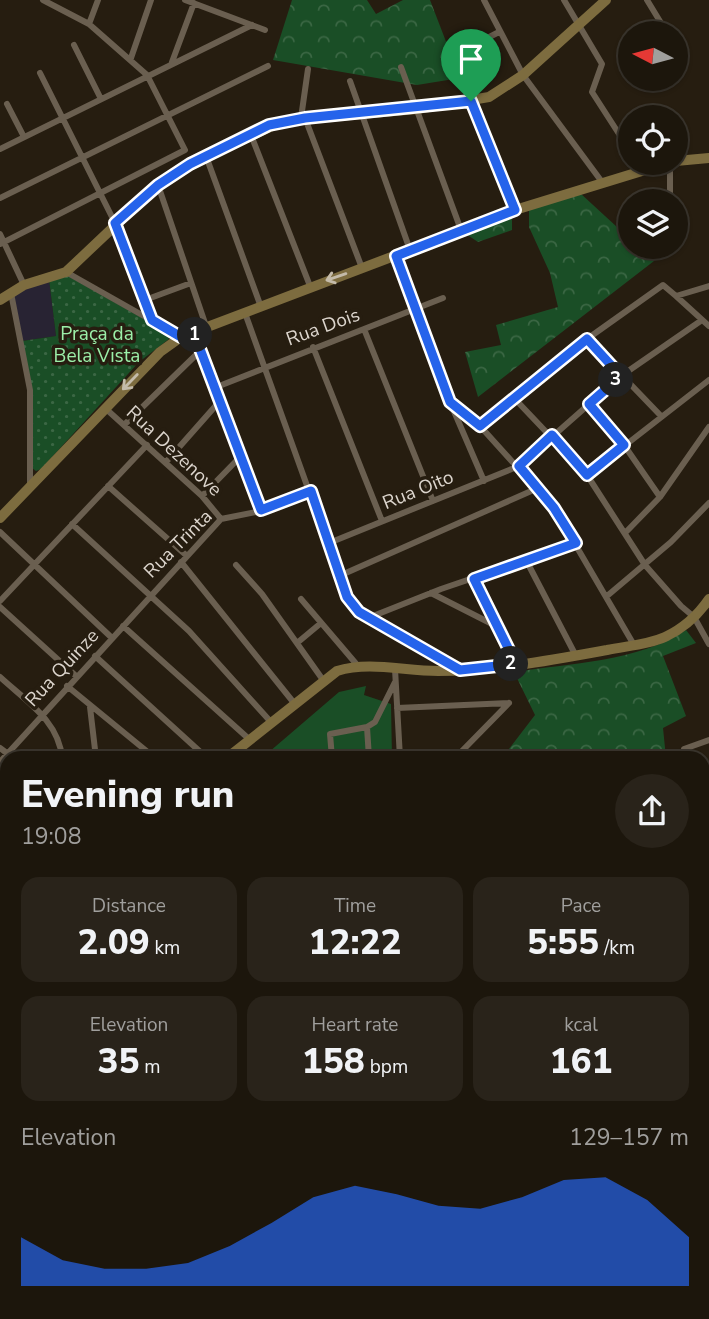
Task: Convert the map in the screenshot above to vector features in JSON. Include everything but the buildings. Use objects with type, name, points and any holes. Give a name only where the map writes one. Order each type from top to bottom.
[{"type":"street","points":[[2,243],[185,150],[147,75],[131,58],[89,23],[43,0]]},
{"type":"street","points":[[89,23],[98,0]]},
{"type":"street","points":[[131,58],[151,0]]},
{"type":"street","points":[[185,0],[265,30]]},
{"type":"street","points":[[484,0],[523,75],[602,181]]},
{"type":"street","points":[[564,0],[602,64],[592,92],[618,132]]},
{"type":"street","points":[[0,300],[24,285],[66,272],[158,185],[206,156],[269,125],[303,118],[417,109],[471,101],[502,91],[606,0]]},
{"type":"street","points":[[647,0],[660,21]]},
{"type":"street","points":[[172,62],[194,3]]},
{"type":"street","points":[[0,149],[172,62],[252,25]]},
{"type":"street","points":[[468,48],[499,32]]},
{"type":"street","points":[[74,45],[100,99]]},
{"type":"street","points":[[0,198],[268,66]]},
{"type":"street","points":[[401,67],[461,230]]},
{"type":"street","points":[[308,69],[303,118],[362,268]]},
{"type":"street","points":[[40,73],[80,158],[115,223],[152,320]]},
{"type":"street","points":[[349,81],[410,250]]},
{"type":"street","points":[[471,101],[515,210]]},
{"type":"street","points":[[7,104],[24,137]]},
{"type":"street","points":[[251,135],[310,286]]},
{"type":"street","points":[[206,156],[261,307]]},
{"type":"street","points":[[688,160],[709,158]]},
{"type":"street","points":[[0,518],[160,352],[181,337],[207,329],[310,286],[618,175]]},
{"type":"street","points":[[158,185],[207,329]]},
{"type":"street","points":[[0,234],[24,285]]},
{"type":"street","points":[[396,256],[450,402],[484,481]]},
{"type":"street","points":[[66,272],[181,337]]},
{"type":"street","points":[[145,300],[191,283]]},
{"type":"street","points":[[480,426],[587,339],[663,285],[709,326]]},
{"type":"street","points":[[676,296],[709,286]]},
{"type":"street","points":[[10,293],[30,390],[30,487]]},
{"type":"street","name":"Rua Dois","points":[[214,388],[264,366],[443,298]]},
{"type":"street","points":[[245,313],[311,491],[339,576],[353,606],[368,618],[460,670]]},
{"type":"street","points":[[519,466],[621,376],[702,320]]},
{"type":"street","points":[[363,329],[433,501]]},
{"type":"street","points":[[194,333],[261,510]]},
{"type":"street","points":[[587,339],[661,415]]},
{"type":"street","points":[[313,347],[382,521]]},
{"type":"street","points":[[124,425],[200,351]]},
{"type":"street","points":[[587,475],[709,380]]},
{"type":"street","points":[[514,398],[552,435],[587,475],[645,565],[694,617],[709,644]]},
{"type":"street","points":[[166,462],[219,402]]},
{"type":"street","points":[[450,402],[480,426],[538,488],[576,543],[634,645]]},
{"type":"street","points":[[589,404],[624,445],[660,497]]},
{"type":"street","name":"Rua Dezenove","points":[[105,408],[202,496],[221,519]]},
{"type":"street","points":[[626,532],[660,497],[706,439],[709,427]]},
{"type":"street","points":[[0,601],[147,445]]},
{"type":"street","points":[[202,496],[241,456]]},
{"type":"street","name":"Rua Oito","points":[[328,543],[519,466]]},
{"type":"street","points":[[108,486],[187,556]]},
{"type":"street","points":[[339,576],[538,488]]},
{"type":"street","name":"Rua Trinta","points":[[148,597],[221,519],[261,510],[311,491]]},
{"type":"street","points":[[607,596],[645,565],[709,503]]},
{"type":"street","points":[[72,524],[148,597],[189,631],[270,720]]},
{"type":"street","points":[[0,532],[112,638]]},
{"type":"street","points":[[368,618],[431,593],[576,543]]},
{"type":"street","points":[[526,560],[576,656]]},
{"type":"street","points":[[181,562],[245,646],[294,703]]},
{"type":"street","points":[[236,565],[262,594],[323,680]]},
{"type":"street","points":[[474,579],[516,664]]},
{"type":"street","points":[[431,593],[498,627]]},
{"type":"street","name":"Rua Quinze","points":[[10,751],[148,597]]},
{"type":"street","points":[[301,599],[358,666]]},
{"type":"street","points":[[236,751],[270,720],[337,671],[358,666],[395,670],[460,670],[576,656],[634,645],[664,637],[694,617],[709,599]]},
{"type":"street","points":[[0,607],[76,676]]},
{"type":"street","points":[[297,643],[321,623]]},
{"type":"street","points":[[123,626],[249,739]]},
{"type":"street","points":[[95,656],[200,751]]},
{"type":"street","points":[[395,670],[400,751]]},
{"type":"street","points":[[0,677],[41,714],[56,732],[60,751]]},
{"type":"street","points":[[331,751],[330,734],[367,727],[382,713],[395,682]]},
{"type":"street","points":[[66,687],[147,751]]},
{"type":"street","points":[[397,708],[509,703],[462,751]]},
{"type":"street","points":[[90,706],[95,751]]},
{"type":"street","points":[[367,727],[369,751]]},
{"type":"street","points":[[684,751],[709,740]]},
{"type":"shaded area","points":[[49,279],[56,336],[22,341],[14,294]]},
{"type":"green space","points":[[292,0],[367,0],[376,14],[403,0],[430,0],[460,78],[417,85],[273,60]]},
{"type":"green space","points":[[580,193],[618,228],[618,259],[654,261],[478,397],[465,352],[501,345],[496,325],[558,307],[550,273],[529,227],[529,210]]},
{"type":"green space","points":[[512,217],[512,230],[478,242],[463,232]]},
{"type":"green space","name":"Praça da Bela Vista","points":[[68,276],[165,331],[169,339],[139,362],[41,469],[36,471],[32,468],[33,395],[22,341],[56,336],[49,279]]},
{"type":"green space","points":[[686,630],[696,643],[663,656],[686,716],[663,728],[665,751],[507,751],[535,715],[514,672],[603,660],[667,641]]},
{"type":"green space","points":[[366,686],[364,695],[391,704],[392,751],[270,751],[339,692]]},
{"type":"route","points":[[471,101],[515,210],[396,256],[450,402],[480,426],[587,339],[621,376],[589,404],[624,445],[587,475],[552,435],[519,466],[561,517],[576,543],[474,579],[516,664],[460,670],[368,618],[353,606],[339,576],[311,491],[271,509],[261,510],[194,333],[181,337],[152,320],[115,223],[158,185],[190,164],[269,125],[305,118],[417,109],[471,101]]}]
